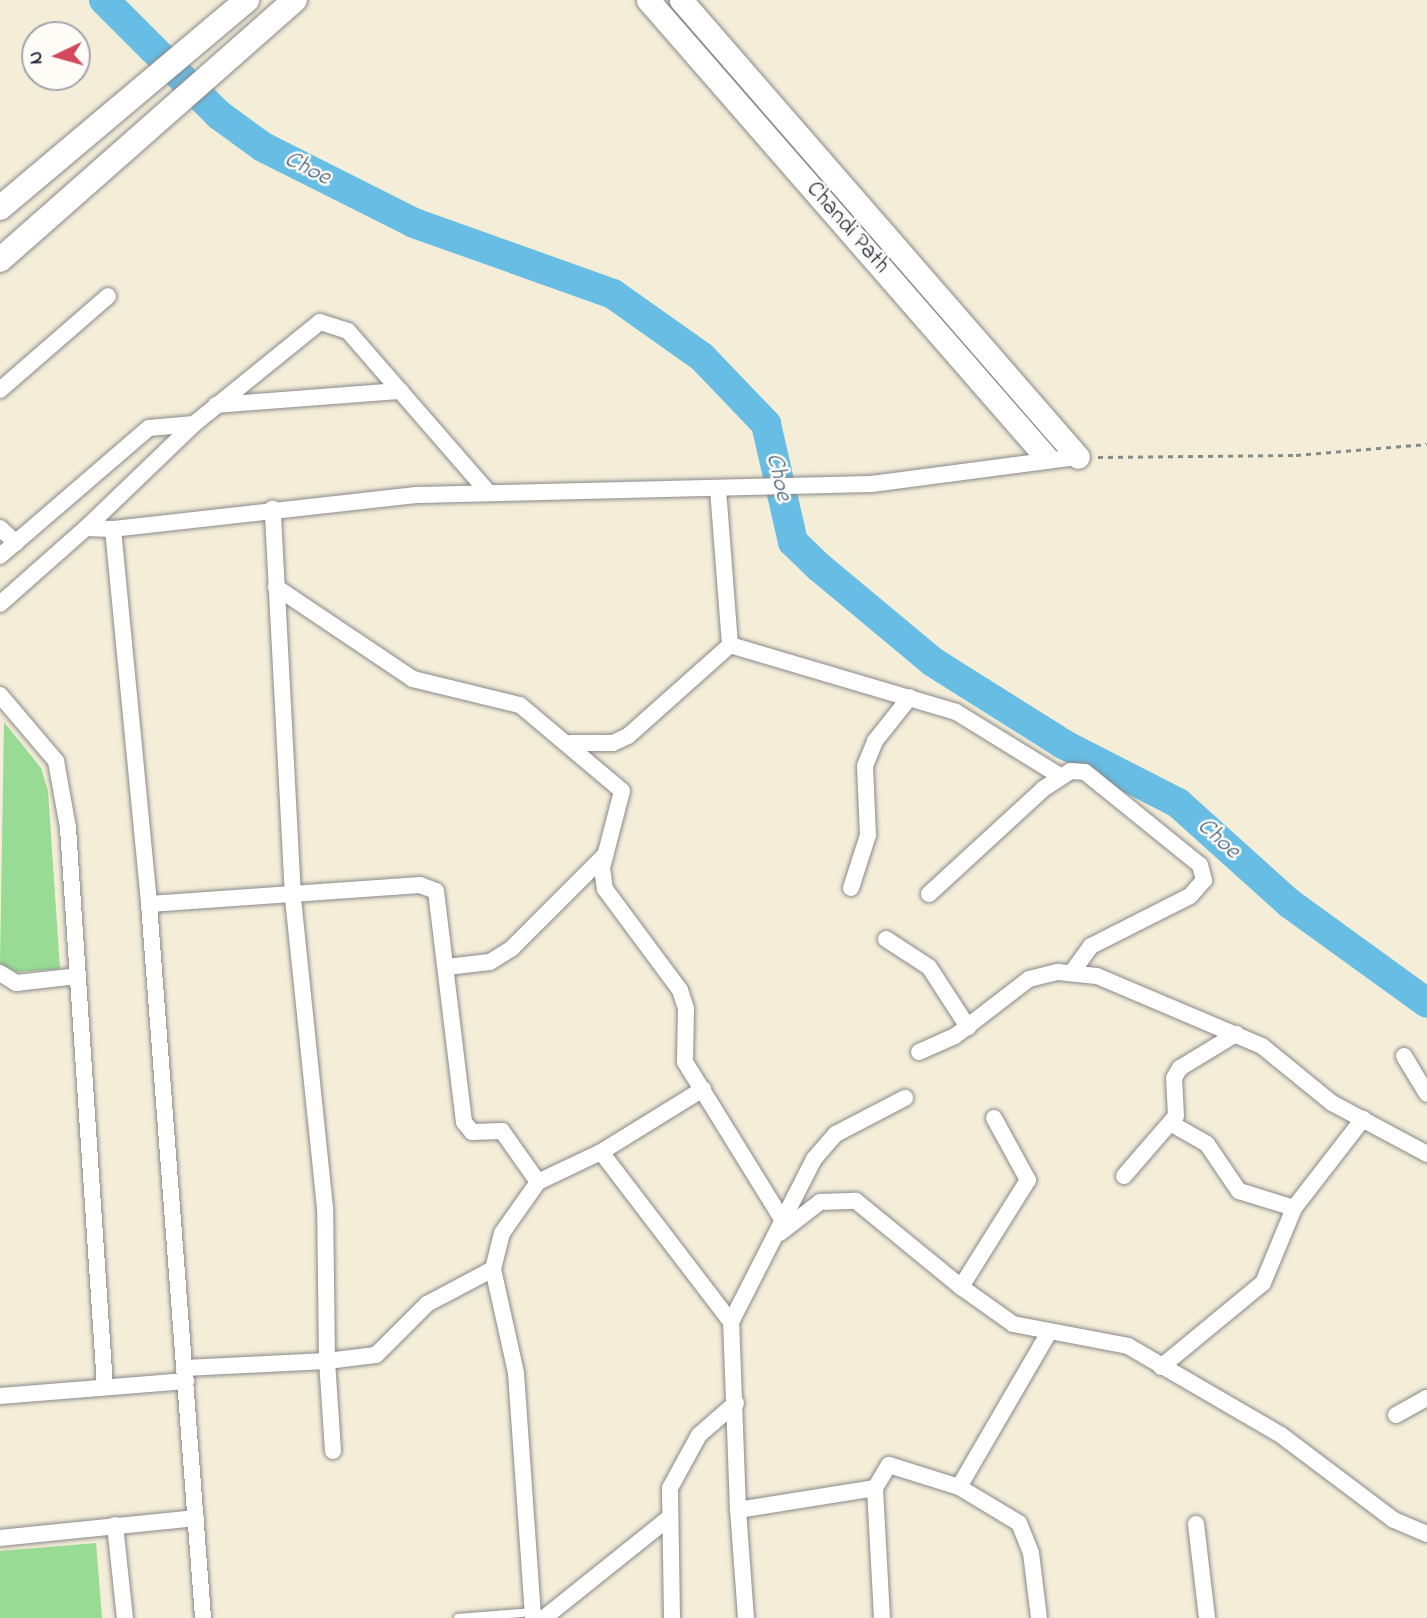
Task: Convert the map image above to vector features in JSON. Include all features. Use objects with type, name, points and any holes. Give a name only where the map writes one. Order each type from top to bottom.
[{"type":"main road","points":[[0,208],[247,0]]},
{"type":"main road","points":[[0,260],[112,157],[295,0]]},
{"type":"main road","name":"Chandi Path","points":[[648,0],[1045,457]]},
{"type":"main road","name":"Chandi Path","points":[[681,0],[1078,457]]},
{"type":"street","points":[[0,390],[108,296]]},
{"type":"street","points":[[0,604],[86,528],[216,405],[329,321],[348,331],[487,491]]},
{"type":"street","points":[[216,405],[400,391]]},
{"type":"street","points":[[0,556],[149,428],[194,425]]},
{"type":"street","points":[[86,528],[113,529],[273,509],[487,491],[739,490],[872,484],[1045,457],[1078,457]]},
{"type":"street","points":[[718,490],[730,645]]},
{"type":"street","points":[[273,509],[293,897],[325,1208],[327,1361],[333,1451]]},
{"type":"street","points":[[0,528],[16,543]]},
{"type":"street","points":[[113,529],[149,904],[203,1618]]},
{"type":"street","points":[[276,587],[413,679],[520,705],[571,743],[622,791],[605,855],[605,889],[644,935],[684,999],[682,1053],[782,1219]]},
{"type":"street","points":[[730,645],[956,712],[1060,776]]},
{"type":"street","points":[[571,743],[613,743],[628,736],[730,645]]},
{"type":"street","points":[[851,888],[868,835],[865,766],[876,741],[910,697]]},
{"type":"street","points":[[2,703],[56,761],[68,828],[105,1387]]},
{"type":"street","points":[[929,894],[1060,776],[1071,771],[1094,778],[1200,865],[1204,880],[1190,896],[1091,946],[1072,972]]},
{"type":"street","points":[[447,967],[506,953],[605,855]]},
{"type":"street","points":[[149,904],[430,887],[440,902],[464,1122],[472,1132],[502,1131],[538,1182]]},
{"type":"street","points":[[886,939],[929,968],[968,1027]]},
{"type":"street","points":[[919,1052],[968,1027],[1029,979],[1072,972],[1236,1034],[1363,1119],[1427,1154]]},
{"type":"street","points":[[0,973],[16,983],[78,976]]},
{"type":"street","points":[[1124,1176],[1172,1124],[1180,1069],[1236,1034]]},
{"type":"street","points":[[1404,1056],[1427,1094]]},
{"type":"street","points":[[537,1616],[516,1373],[493,1269],[502,1233],[538,1182],[601,1152],[703,1088]]},
{"type":"street","points":[[746,1618],[738,1510],[731,1322],[814,1159],[836,1135],[905,1098]]},
{"type":"street","points":[[961,1287],[1028,1180],[994,1118]]},
{"type":"street","points":[[1161,1367],[1263,1283],[1294,1208],[1363,1119]]},
{"type":"street","points":[[1172,1124],[1207,1144],[1245,1195],[1294,1208]]},
{"type":"street","points":[[601,1152],[731,1322]]},
{"type":"street","points":[[774,1240],[808,1207],[834,1199],[856,1201],[961,1287],[1013,1324],[1048,1334],[1106,1338],[1281,1435],[1394,1520],[1427,1534]]},
{"type":"street","points":[[0,1396],[105,1387],[186,1374],[376,1355],[427,1304],[493,1269]]},
{"type":"street","points":[[960,1487],[1048,1334]]},
{"type":"street","points":[[1396,1415],[1427,1398]]},
{"type":"street","points":[[672,1618],[668,1518],[670,1488],[683,1458],[736,1403]]},
{"type":"street","points":[[882,1618],[875,1488],[889,1465],[960,1487],[1007,1514],[1027,1536],[1039,1618]]},
{"type":"street","points":[[738,1510],[875,1488]]},
{"type":"street","points":[[0,1538],[196,1518]]},
{"type":"street","points":[[537,1616],[668,1518]]},
{"type":"street","points":[[1196,1524],[1207,1618]]},
{"type":"street","points":[[115,1525],[125,1618]]},
{"type":"lane","points":[[458,1618],[537,1616]]},
{"type":"path","points":[[1078,457],[1296,455],[1427,444]]},
{"type":"green space","points":[[4,722],[41,768],[48,791],[60,969],[17,972],[0,964]]},
{"type":"green space","points":[[96,1543],[102,1618],[0,1618],[0,1551]]},
{"type":"waterway","name":"Choe","points":[[104,0],[219,115],[263,147],[414,223],[613,294],[702,357],[766,424],[793,542],[819,567],[933,662],[1063,744],[1178,803],[1289,903],[1427,1003]]}]
